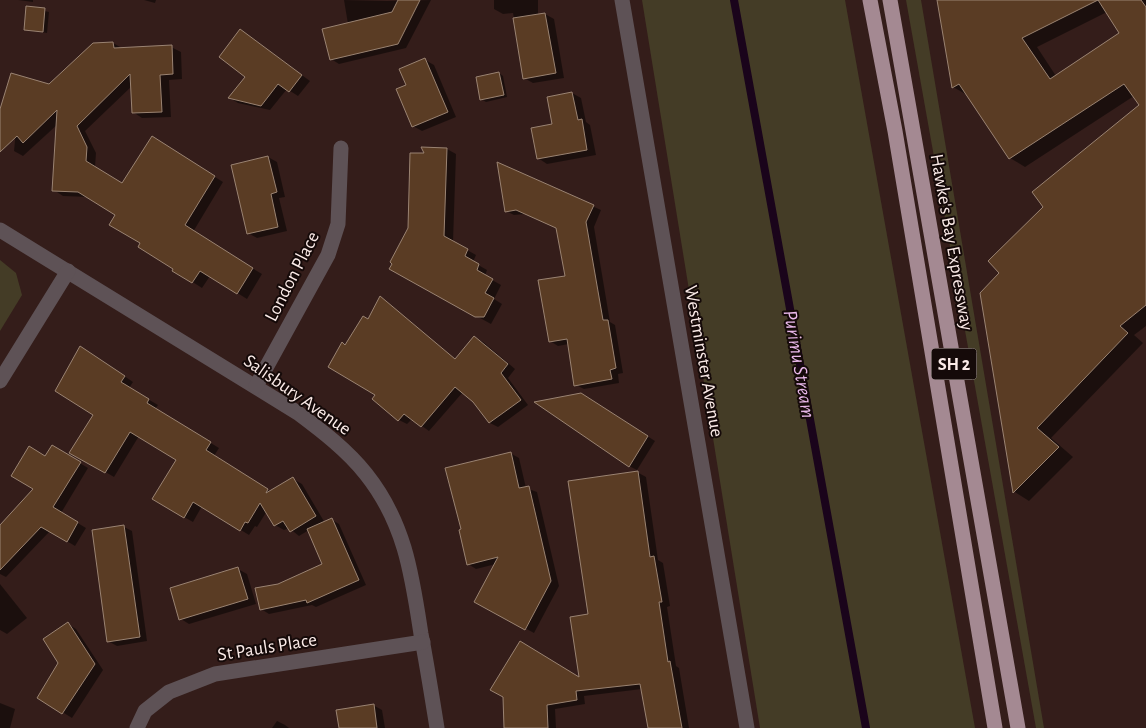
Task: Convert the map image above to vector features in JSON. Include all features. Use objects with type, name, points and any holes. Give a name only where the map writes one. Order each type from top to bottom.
[{"type":"highway","name":"Hawke's Bay Expressway","points":[[870,0],[895,131],[995,728]]},
{"type":"highway","name":"Hawke's Bay Expressway","points":[[890,0],[1018,728]]},
{"type":"street","name":"Westminster Avenue","points":[[622,0],[747,728]]},
{"type":"street","name":"London Place","points":[[256,386],[328,255],[338,224],[342,148]]},
{"type":"street","name":"Salisbury Avenue","points":[[0,230],[256,386],[325,433],[360,468],[380,495],[397,528],[410,563],[437,728]]},
{"type":"street","points":[[0,380],[68,271]]},
{"type":"street","name":"St Pauls Place","points":[[137,728],[145,711],[169,692],[215,674],[423,642]]},
{"type":"shaded area","points":[[642,0],[845,0],[975,728],[760,728]]},
{"type":"shaded area","points":[[906,0],[921,0],[1044,728],[1036,728]]},
{"type":"shaded area","points":[[0,260],[16,273],[22,295],[0,331]]},
{"type":"building","points":[[398,0],[420,0],[398,44],[330,60],[322,29],[392,12]]},
{"type":"building","points":[[937,0],[1098,0],[1141,0],[1146,7],[1146,305],[1120,326],[1128,333],[1037,428],[1059,447],[1013,493],[980,293],[999,273],[988,261],[1043,207],[1032,192],[1139,105],[1124,84],[1009,159],[959,84],[952,88]],"holes":[[[1098,0],[1119,33],[1050,79],[1022,38]]]},
{"type":"building","points":[[26,6],[45,8],[43,32],[24,30]]},
{"type":"building","points":[[545,13],[556,73],[523,79],[513,18]]},
{"type":"building","points":[[240,29],[302,75],[289,92],[278,84],[261,106],[228,98],[245,77],[219,57]]},
{"type":"building","points":[[113,42],[114,48],[172,45],[173,74],[160,75],[162,112],[132,113],[130,74],[77,126],[87,147],[86,161],[122,183],[152,136],[215,176],[185,225],[253,268],[237,294],[200,271],[192,283],[138,247],[140,243],[109,225],[115,215],[78,192],[52,191],[57,110],[23,143],[17,136],[0,152],[0,109],[11,73],[49,84],[93,43]]},
{"type":"building","points":[[425,58],[448,112],[412,127],[396,89],[406,85],[399,69]]},
{"type":"building","points":[[499,72],[504,95],[480,100],[476,77]]},
{"type":"building","points":[[572,92],[578,120],[582,119],[587,150],[537,159],[531,128],[552,124],[547,97]]},
{"type":"building","points":[[421,147],[447,148],[444,236],[468,249],[465,256],[479,264],[477,270],[493,279],[485,293],[494,298],[484,317],[475,317],[389,269],[392,264],[390,262],[408,228],[410,153],[424,153]]},
{"type":"building","points":[[268,156],[277,192],[271,194],[278,227],[247,234],[231,165]]},
{"type":"building","points":[[497,162],[594,205],[586,222],[603,320],[608,320],[616,368],[610,370],[612,379],[574,386],[567,339],[549,342],[538,280],[565,276],[556,228],[516,210],[505,212]]},
{"type":"building","points":[[380,296],[455,359],[474,336],[508,364],[501,373],[521,400],[489,423],[473,402],[455,387],[421,427],[404,414],[398,421],[372,399],[375,395],[328,367],[342,342],[345,345],[363,316],[368,319]]},
{"type":"building","points":[[80,346],[125,376],[121,382],[149,399],[147,403],[211,442],[206,450],[268,489],[266,493],[293,477],[316,516],[290,532],[283,521],[274,526],[260,503],[248,523],[245,522],[240,531],[193,502],[184,518],[152,499],[176,460],[130,432],[105,473],[69,453],[93,415],[55,391]]},
{"type":"building","points":[[581,393],[648,436],[629,467],[534,402]]},
{"type":"building","points":[[52,445],[81,462],[53,507],[78,522],[67,542],[41,527],[0,570],[0,525],[33,489],[11,476],[29,446],[45,456]]},
{"type":"building","points":[[511,452],[519,488],[529,486],[551,581],[525,630],[474,602],[498,557],[467,565],[459,530],[461,529],[445,468]]},
{"type":"building","points":[[638,471],[650,557],[654,556],[662,602],[659,602],[668,662],[670,661],[682,728],[648,728],[640,684],[576,691],[577,700],[547,705],[548,728],[504,728],[503,697],[490,690],[520,641],[579,677],[570,617],[588,614],[568,481]]},
{"type":"building","points":[[332,518],[359,580],[307,603],[306,600],[260,610],[255,588],[278,584],[322,564],[307,529]]},
{"type":"building","points":[[124,525],[140,637],[107,642],[92,530]]},
{"type":"building","points":[[238,567],[248,599],[179,620],[170,588]]},
{"type":"building","points":[[68,622],[95,664],[62,714],[37,698],[58,663],[43,639]]},
{"type":"building","points":[[374,704],[377,728],[339,728],[336,710]]},
{"type":"waterway","name":"Purimu Stream","points":[[734,0],[866,728]]}]
